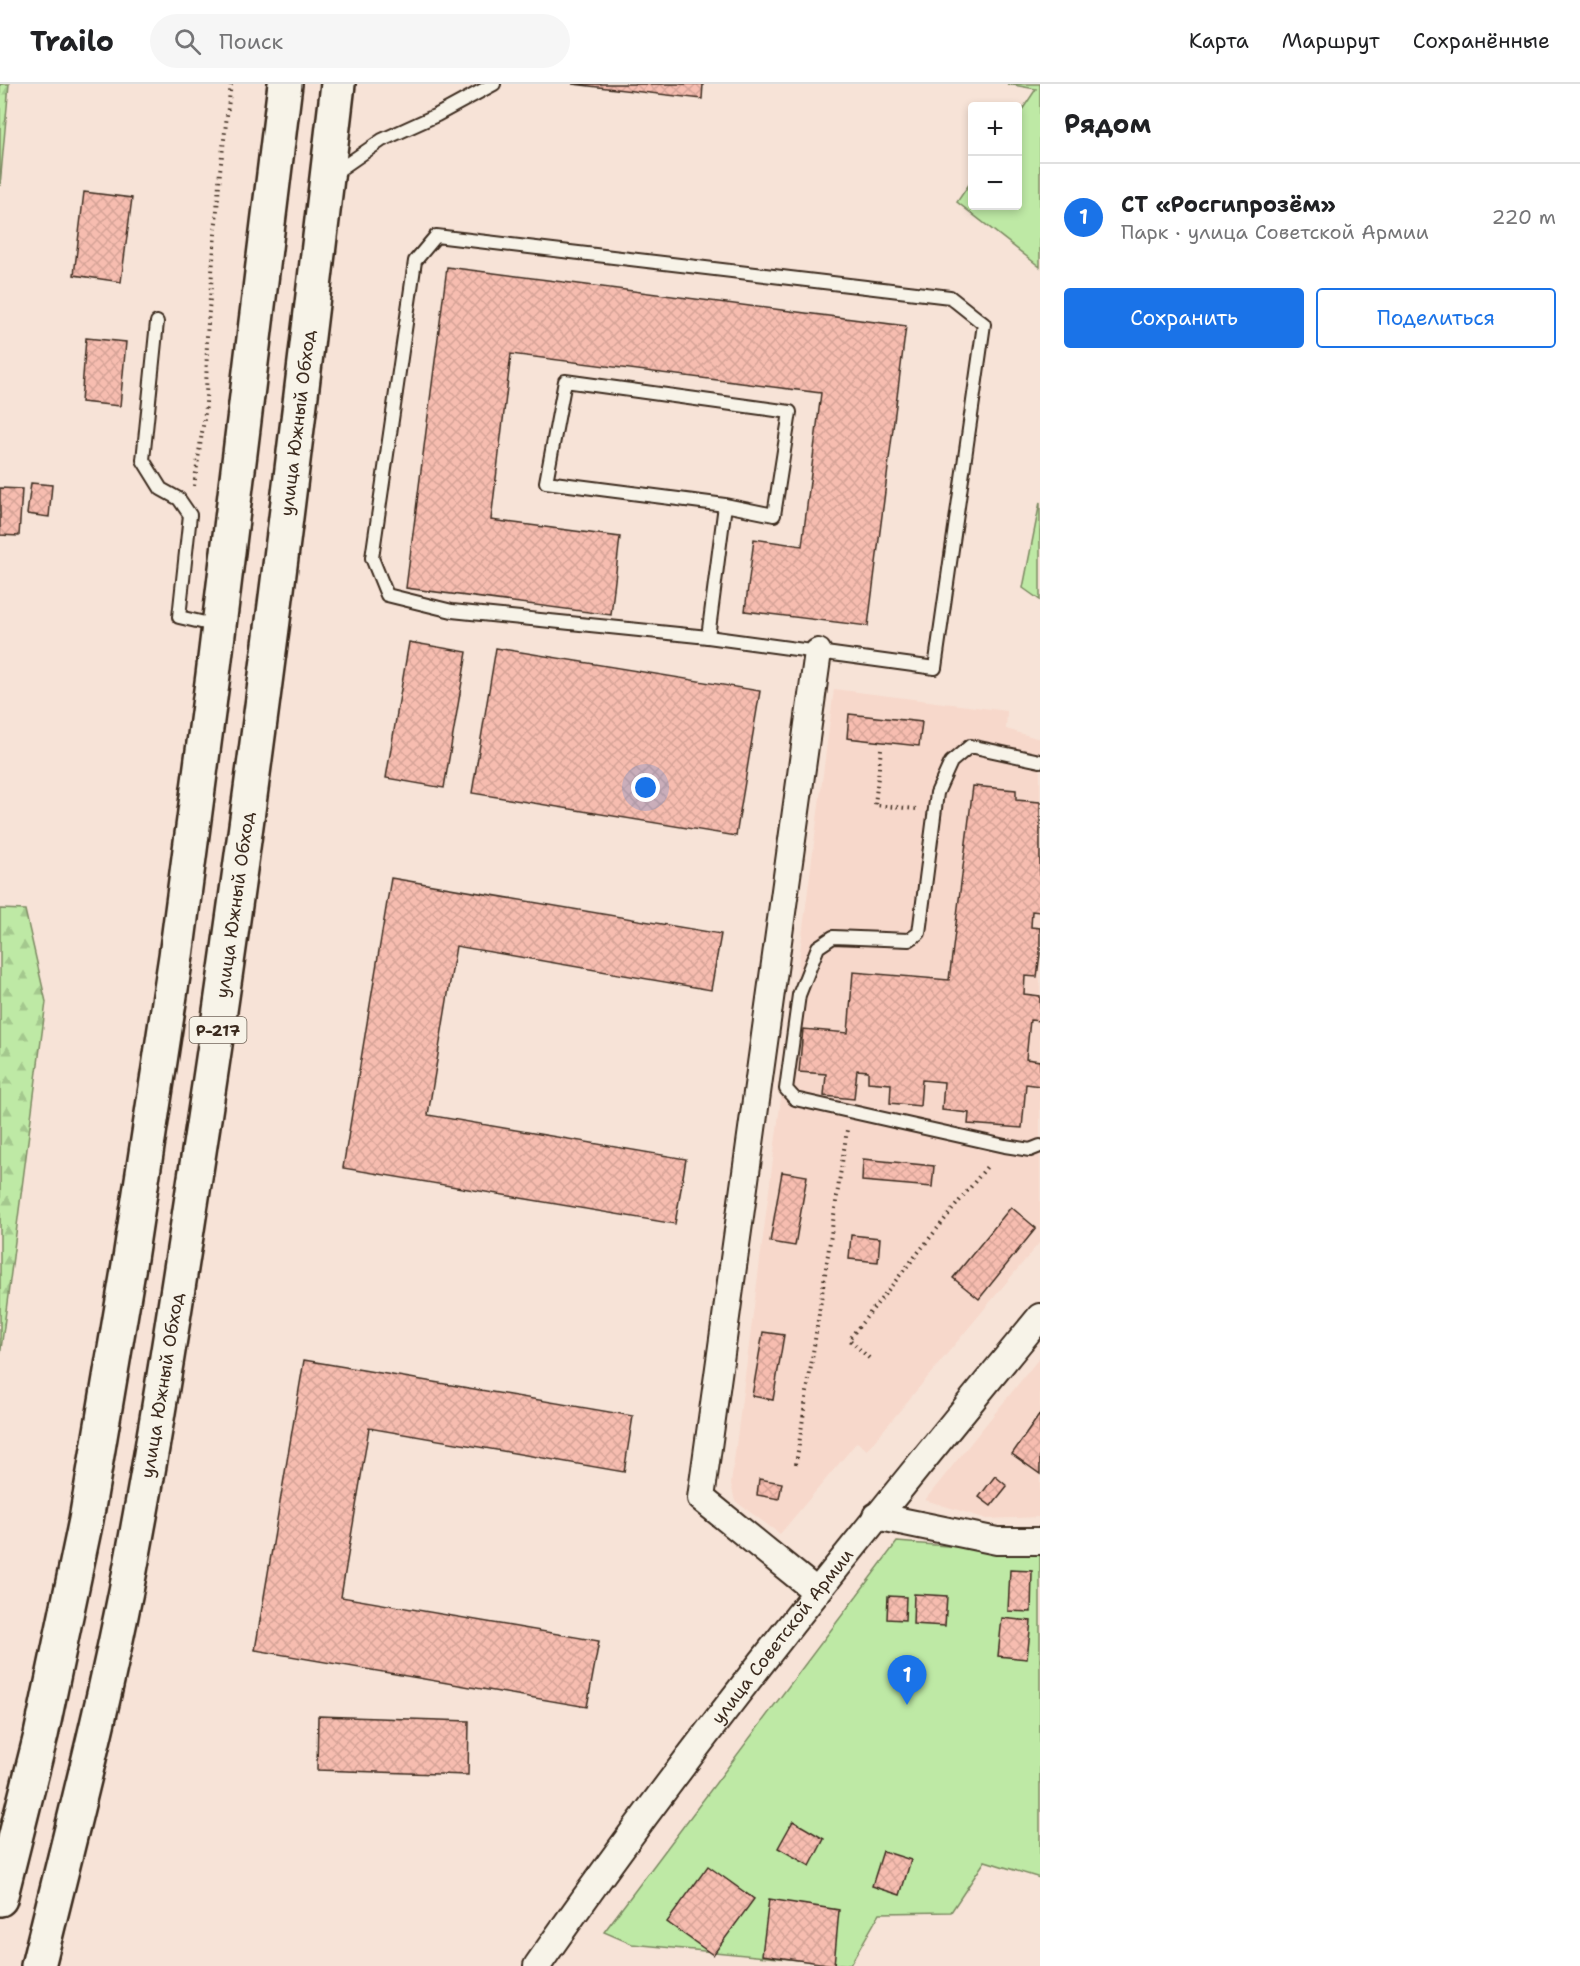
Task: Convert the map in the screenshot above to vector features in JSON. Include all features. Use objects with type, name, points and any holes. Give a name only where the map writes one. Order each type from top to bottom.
[{"type":"main road","name":"Р-217","points":[[0,1899],[41,1735],[86,1520],[129,1265],[176,956],[219,627],[285,84]]},
{"type":"main road","name":"улица Южный Обход","points":[[38,1966],[92,1747],[138,1530],[181,1274],[233,928],[267,670],[338,84]]},
{"type":"street","points":[[817,1592],[701,1498],[818,652]]},
{"type":"street","name":"улица Советской Армии","points":[[537,1966],[703,1736],[876,1516],[1040,1317]]},
{"type":"street","points":[[876,1516],[997,1541],[1040,1541]]},
{"type":"lane","points":[[327,178],[382,140],[437,115],[494,84]]},
{"type":"lane","points":[[436,236],[950,297],[984,324],[935,668],[708,637],[452,611],[387,595],[372,558],[415,261],[436,236]]},
{"type":"lane","points":[[157,322],[142,460],[161,489],[179,499],[190,515],[179,616],[219,627]]},
{"type":"lane","points":[[565,381],[790,412],[774,515],[726,506],[546,482],[565,381]]},
{"type":"lane","points":[[708,637],[726,506]]},
{"type":"lane","points":[[1040,761],[970,746],[951,762],[937,793],[919,933],[909,940],[833,938],[818,947],[800,995],[786,1089],[795,1099],[850,1112],[1030,1150],[1040,1146]]},
{"type":"path","points":[[189,520],[206,406],[207,336],[220,171],[231,84]]},
{"type":"path","points":[[881,749],[875,805],[934,811]]},
{"type":"path","points":[[796,1464],[850,1112]]},
{"type":"path","points":[[868,1358],[849,1339],[987,1168],[998,1144]]},
{"type":"shaded area","points":[[834,689],[1007,711],[1006,729],[1040,739],[1040,1242],[867,1450],[857,1442],[780,1534],[735,1501],[731,1484]]},
{"type":"shaded area","points":[[1040,1357],[1040,1517],[987,1519],[925,1500]]},
{"type":"green space","points":[[0,84],[9,84],[0,186]]},
{"type":"green space","points":[[1007,84],[1040,84],[1040,267],[957,202],[968,186],[968,210],[1022,210],[1022,110],[1036,89]]},
{"type":"green space","points":[[1040,502],[1040,600],[1023,588]]},
{"type":"green space","points":[[0,909],[25,910],[46,1002],[0,1357]]},
{"type":"green space","points":[[897,1542],[997,1550],[1040,1550],[1040,1878],[985,1861],[951,1912],[880,1913],[850,1965],[632,1944],[604,1932]]},
{"type":"building","points":[[572,84],[703,84],[702,99]]},
{"type":"building","points":[[84,192],[132,198],[121,282],[74,275]]},
{"type":"building","points":[[447,267],[906,326],[868,626],[745,611],[754,539],[802,546],[821,393],[511,354],[491,520],[620,537],[611,615],[406,588]]},
{"type":"building","points":[[86,338],[126,342],[120,406],[81,402]]},
{"type":"building","points":[[31,483],[52,485],[49,517],[27,514]]},
{"type":"building","points":[[0,488],[22,489],[19,536],[0,535]]},
{"type":"building","points":[[409,642],[467,652],[444,788],[386,778]]},
{"type":"building","points":[[496,648],[760,691],[736,836],[472,793]]},
{"type":"building","points":[[849,714],[922,722],[919,746],[847,738]]},
{"type":"building","points":[[973,786],[1016,790],[1016,800],[1040,802],[1040,912],[1032,911],[1031,927],[1040,928],[1040,954],[1037,977],[1025,976],[1024,994],[1040,996],[1040,1021],[1030,1020],[1026,1059],[1040,1061],[1040,1086],[1026,1084],[1022,1128],[968,1124],[969,1113],[942,1110],[944,1082],[922,1080],[920,1106],[890,1103],[891,1084],[868,1082],[868,1071],[857,1070],[854,1099],[824,1096],[826,1074],[799,1072],[803,1029],[848,1033],[853,972],[949,980]]},
{"type":"building","points":[[391,878],[721,934],[711,990],[456,946],[428,1115],[686,1159],[675,1224],[343,1168]]},
{"type":"building","points":[[863,1159],[934,1166],[932,1187],[862,1181]]},
{"type":"building","points":[[782,1172],[807,1176],[795,1246],[770,1242]]},
{"type":"building","points":[[1011,1207],[1036,1228],[979,1299],[953,1278]]},
{"type":"building","points":[[851,1235],[880,1238],[878,1262],[849,1259]]},
{"type":"building","points":[[763,1332],[784,1335],[773,1400],[752,1396]]},
{"type":"building","points":[[304,1360],[633,1416],[624,1472],[369,1428],[341,1597],[599,1641],[587,1707],[255,1650]]},
{"type":"building","points":[[1040,1414],[1040,1474],[1012,1454]]},
{"type":"building","points":[[995,1476],[1007,1486],[991,1506],[979,1497]]},
{"type":"building","points":[[759,1479],[782,1483],[779,1499],[757,1495]]},
{"type":"building","points":[[1010,1570],[1032,1571],[1031,1612],[1008,1611]]},
{"type":"building","points":[[914,1594],[947,1596],[945,1626],[913,1624]]},
{"type":"building","points":[[888,1596],[906,1597],[905,1620],[887,1619]]},
{"type":"building","points":[[1002,1618],[1031,1621],[1027,1659],[998,1656]]},
{"type":"building","points":[[318,1716],[469,1721],[468,1775],[317,1770]]},
{"type":"building","points":[[793,1821],[824,1839],[810,1866],[778,1848]]},
{"type":"building","points":[[883,1851],[911,1860],[900,1895],[872,1886]]},
{"type":"building","points":[[708,1866],[754,1899],[713,1955],[667,1922]]},
{"type":"building","points":[[769,1899],[839,1910],[834,1965],[762,1955]]},
{"type":"place","name":"СТ «Росгипрозём»","points":[[907,1705]]}]
